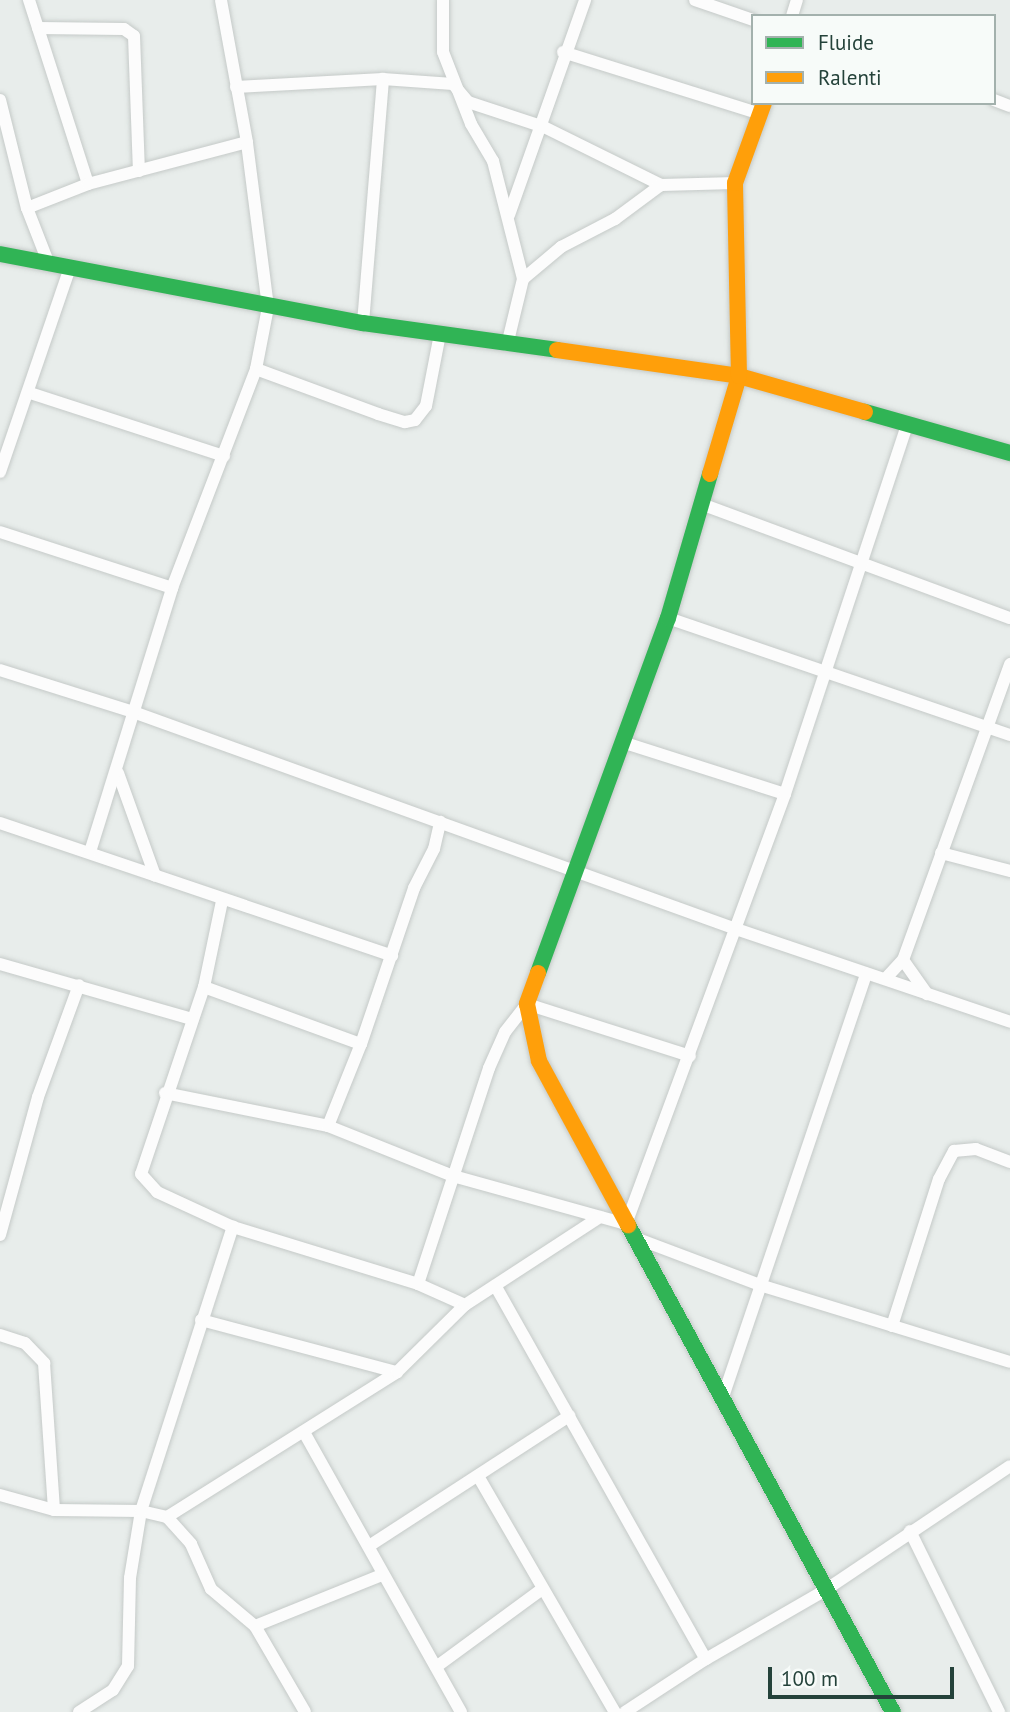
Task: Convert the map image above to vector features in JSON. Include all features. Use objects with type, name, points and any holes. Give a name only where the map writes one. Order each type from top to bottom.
[{"type":"street","points":[[29,0],[88,184]]},
{"type":"street","points":[[90,852],[118,774],[172,588],[256,369],[268,307],[247,142],[221,0]]},
{"type":"street","points":[[443,0],[443,52],[453,84],[493,160],[523,279],[506,345]]},
{"type":"street","points":[[509,215],[544,127],[563,52],[584,0]]},
{"type":"street","points":[[695,0],[751,19]]},
{"type":"street","points":[[38,28],[124,29],[134,36],[139,171]]},
{"type":"street","points":[[418,1284],[494,1056],[505,1032],[527,1004],[573,868],[667,618],[704,505],[739,376],[734,183],[763,109],[563,52]]},
{"type":"street","points":[[236,87],[383,79],[453,84],[468,102],[544,127],[661,185],[734,183]]},
{"type":"street","points":[[363,323],[383,79]]},
{"type":"street","points":[[0,100],[27,208],[48,262]]},
{"type":"street","points":[[27,208],[88,184],[247,142]]},
{"type":"street","points":[[523,279],[561,247],[615,219],[661,185]]},
{"type":"street","points":[[0,254],[48,262],[69,270],[363,323],[739,376],[1010,453]]},
{"type":"street","points":[[0,472],[30,393],[69,270]]},
{"type":"street","points":[[256,369],[405,422],[415,420],[426,406],[440,334]]},
{"type":"street","points":[[30,393],[224,456]]},
{"type":"street","points":[[630,1230],[785,794],[908,423]]},
{"type":"street","points":[[704,505],[1010,618]]},
{"type":"street","points":[[0,532],[172,588]]},
{"type":"street","points":[[667,618],[1010,735]]},
{"type":"street","points":[[887,977],[903,960],[1010,664]]},
{"type":"street","points":[[0,670],[136,713],[573,868],[736,929],[866,974],[887,977],[927,994],[1010,1022]]},
{"type":"street","points":[[622,742],[785,794]]},
{"type":"street","points":[[118,774],[155,876]]},
{"type":"street","points":[[328,1126],[361,1044],[414,888],[434,849],[440,822]]},
{"type":"street","points":[[0,823],[90,852],[222,901],[392,956]]},
{"type":"street","points":[[941,853],[1010,872]]},
{"type":"street","points":[[222,901],[204,987],[165,1093],[141,1174],[157,1192],[233,1227],[418,1284],[465,1305]]},
{"type":"street","points":[[903,960],[927,994]]},
{"type":"street","points":[[0,964],[192,1019]]},
{"type":"street","points":[[723,1397],[763,1286],[866,974]]},
{"type":"street","points":[[0,1236],[38,1097],[79,985]]},
{"type":"street","points":[[204,987],[361,1044]]},
{"type":"street","points":[[527,1004],[690,1056]]},
{"type":"street","points":[[527,1004],[539,1061],[828,1589],[892,1712]]},
{"type":"street","points":[[165,1093],[328,1126],[453,1176],[600,1217],[763,1286],[1010,1362]]},
{"type":"street","points":[[892,1326],[939,1179],[954,1151],[976,1150],[1010,1162]]},
{"type":"street","points":[[167,1517],[305,1434],[397,1372],[465,1305],[600,1217]]},
{"type":"street","points":[[79,1712],[113,1690],[128,1666],[130,1578],[141,1511],[233,1227]]},
{"type":"street","points":[[496,1287],[706,1659]]},
{"type":"street","points":[[201,1320],[397,1372]]},
{"type":"street","points":[[0,1335],[25,1343],[44,1363],[54,1510]]},
{"type":"street","points":[[369,1546],[569,1416]]},
{"type":"street","points":[[305,1434],[461,1712]]},
{"type":"street","points":[[625,1712],[706,1659],[828,1589],[910,1531],[1009,1471]]},
{"type":"street","points":[[478,1476],[615,1712]]},
{"type":"street","points":[[0,1495],[54,1510],[141,1511],[167,1517],[191,1544],[211,1589],[255,1626],[305,1712]]},
{"type":"street","points":[[910,1531],[999,1712]]},
{"type":"street","points":[[255,1626],[382,1575]]},
{"type":"street","points":[[436,1667],[542,1589]]},
{"type":"traffic: fast","points":[[0,254],[363,323],[557,350]]},
{"type":"traffic: fast","points":[[865,412],[1010,453]]},
{"type":"traffic: fast","points":[[538,973],[668,618],[710,474]]},
{"type":"traffic: fast","points":[[628,1225],[893,1712]]},
{"type":"traffic: slow","points":[[710,474],[739,376],[735,183],[763,105]]},
{"type":"traffic: slow","points":[[557,350],[739,376],[865,412]]},
{"type":"traffic: slow","points":[[538,973],[527,1004],[539,1061],[628,1225]]}]
